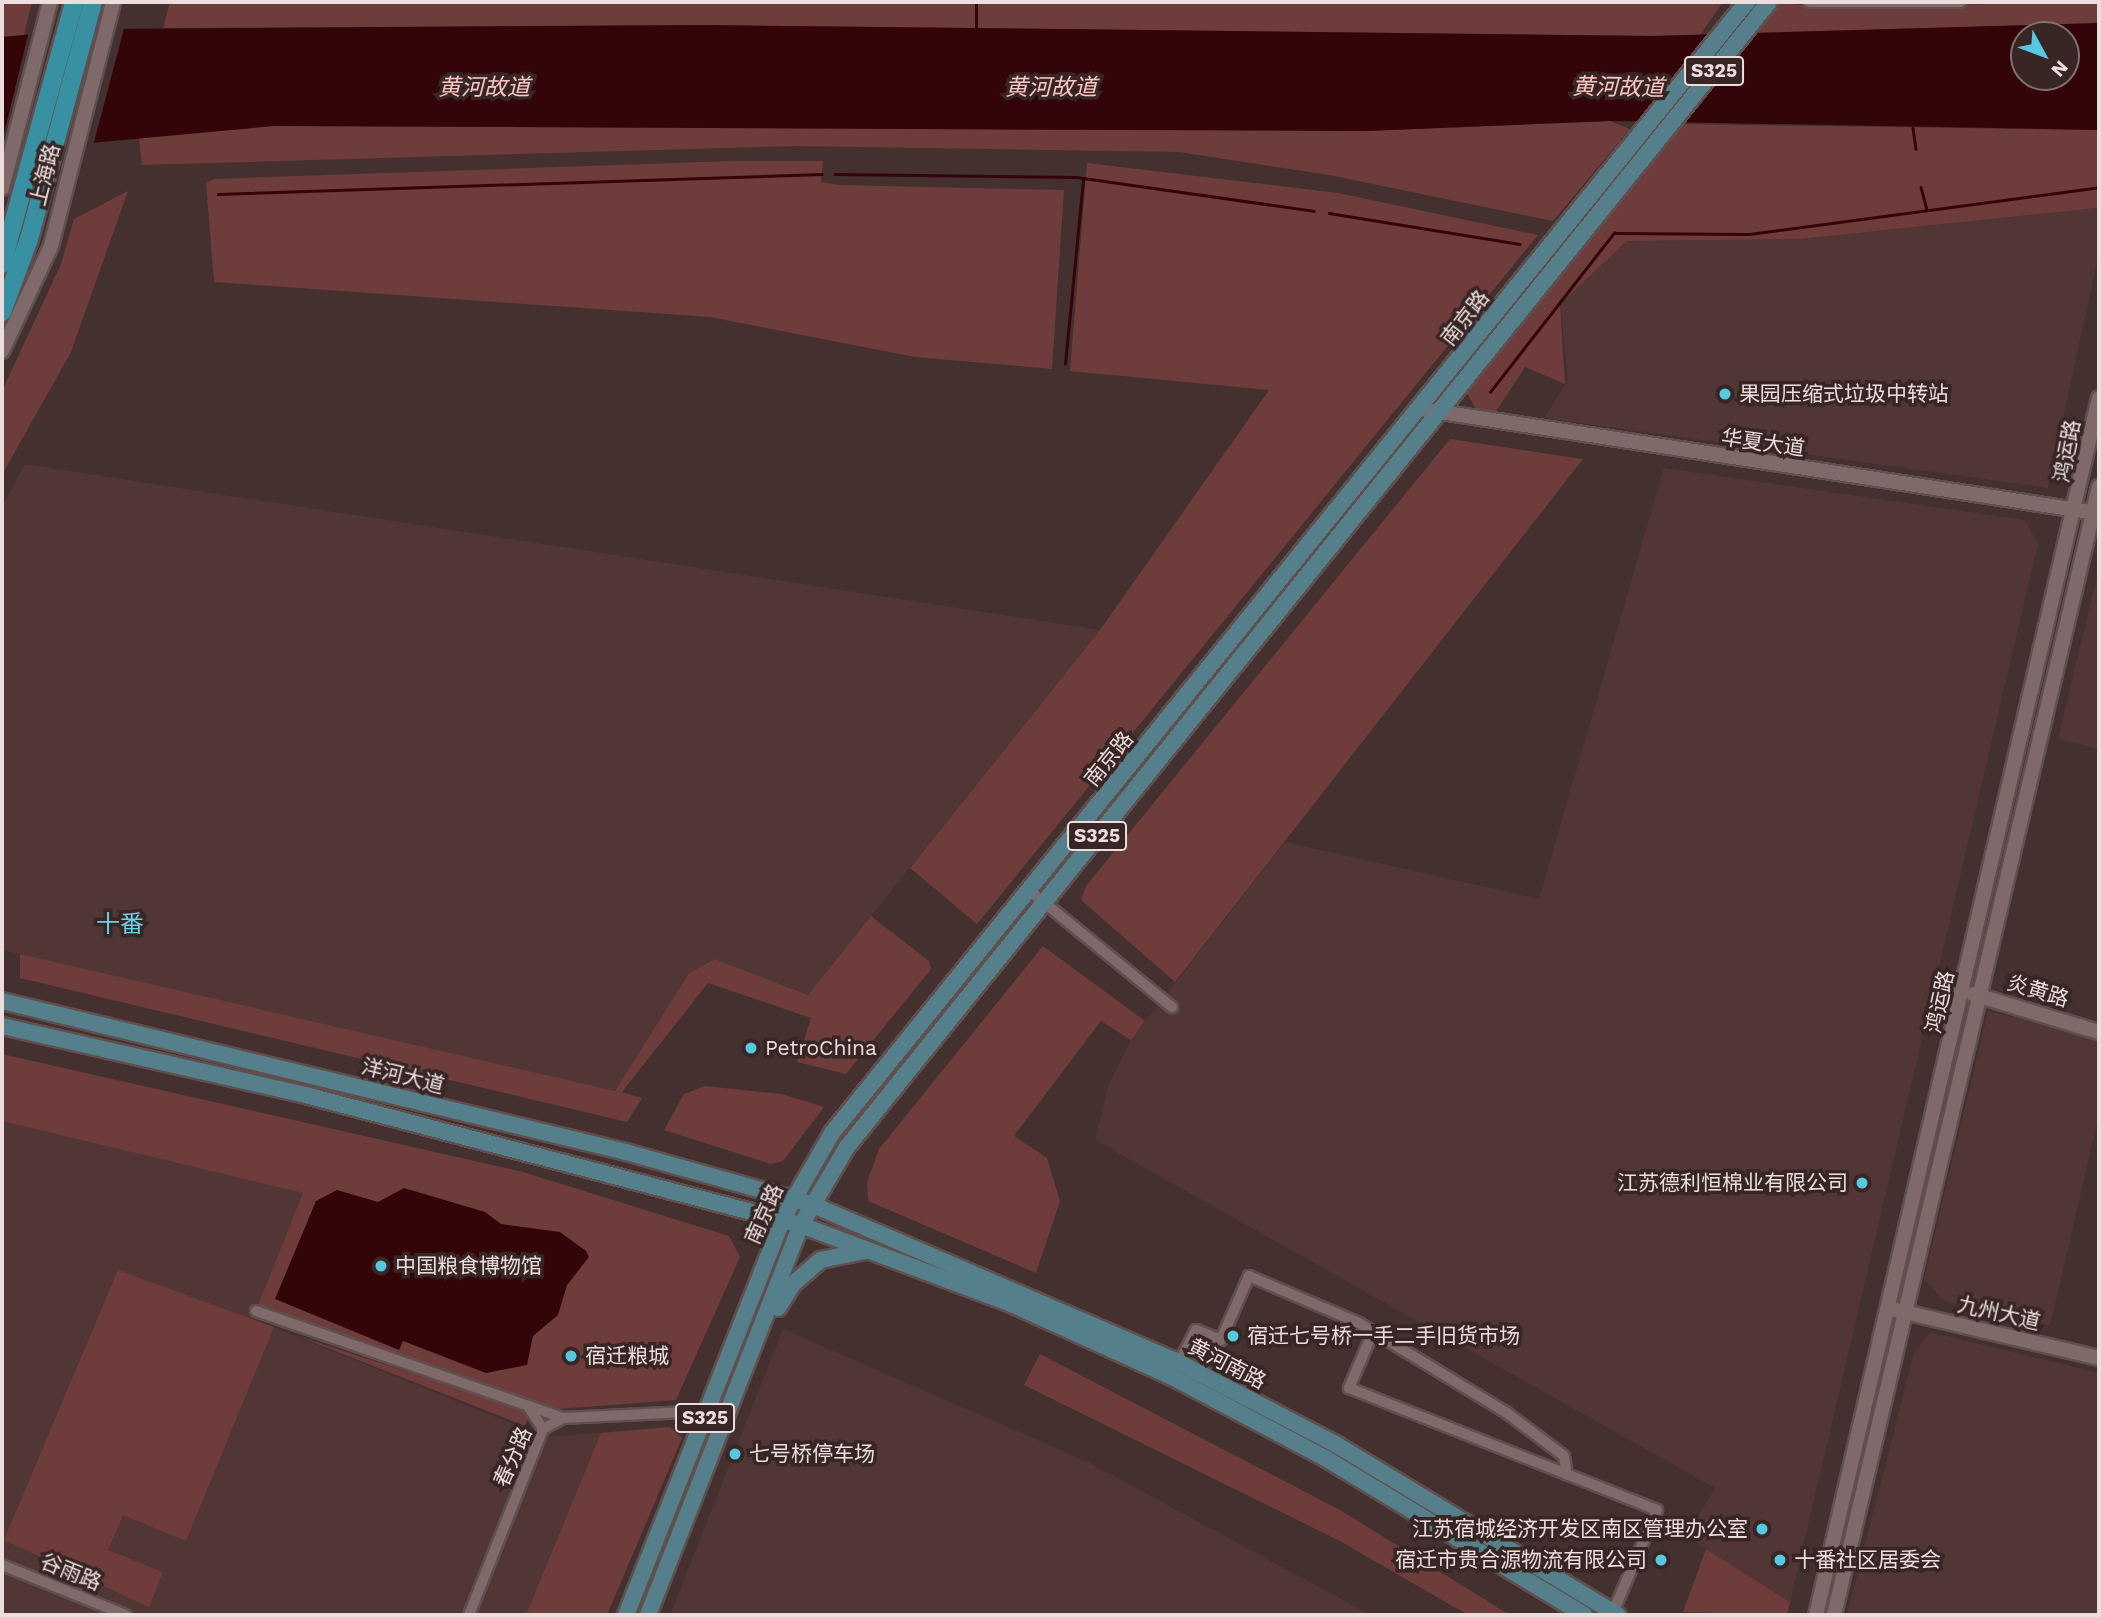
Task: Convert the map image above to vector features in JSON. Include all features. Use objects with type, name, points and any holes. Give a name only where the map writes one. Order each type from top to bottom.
[{"type":"highway","name":"上海路","points":[[2,264],[74,2]]},
{"type":"highway","name":"上海路","points":[[2,312],[29,239],[93,2]]},
{"type":"main road","name":"南京路","points":[[648,1615],[801,1225],[847,1147],[1429,411],[1648,125],[1751,5]]},
{"type":"main road","name":"南京路","points":[[626,1615],[782,1220],[832,1133],[1029,890],[1668,129],[1751,5]]},
{"type":"main road","name":"洋河大道","points":[[2,1001],[793,1198]]},
{"type":"main road","name":"洋河大道","points":[[2,1027],[309,1096],[782,1220]]},
{"type":"main road","name":"黄河南路","points":[[793,1198],[1179,1363],[1336,1444],[1616,1614]]},
{"type":"main road","name":"黄河南路","points":[[782,1220],[1009,1303],[1172,1377],[1336,1464],[1584,1615]]},
{"type":"main road","points":[[717,1440],[793,1284],[821,1260],[869,1250]]},
{"type":"street","name":"上海路","points":[[2,188],[50,2]]},
{"type":"street","name":"上海路","points":[[2,351],[51,246],[113,2]]},
{"type":"street","points":[[1809,2],[1961,2]]},
{"type":"street","name":"鸿运路","points":[[1816,1615],[2077,510],[2099,398]]},
{"type":"street","name":"华夏大道","points":[[1429,411],[2097,514]]},
{"type":"street","name":"鸿运路","points":[[1835,1615],[2097,514],[2099,487]]},
{"type":"street","points":[[1029,890],[1172,1007]]},
{"type":"street","name":"炎黄路","points":[[1963,994],[1981,995],[2099,1032]]},
{"type":"street","points":[[1179,1363],[1196,1330],[1221,1340],[1249,1276],[1373,1332],[1517,1420],[1564,1456],[1567,1475]]},
{"type":"street","name":"九州大道","points":[[1889,1308],[2099,1358]]},
{"type":"street","points":[[256,1311],[563,1418]]},
{"type":"street","points":[[1373,1332],[1349,1388],[1657,1510],[1616,1614]]},
{"type":"street","points":[[528,1406],[543,1429]]},
{"type":"street","name":"春分路","points":[[469,1615],[543,1429],[563,1418],[708,1411]]},
{"type":"street","name":"谷雨路","points":[[2,1565],[126,1615]]},
{"type":"shaded area","points":[[2,2],[32,2],[24,35],[2,37]]},
{"type":"shaded area","points":[[170,2],[1723,2],[1700,35],[1652,36],[707,25],[163,28]]},
{"type":"shaded area","points":[[1776,2],[1818,7],[2099,2],[2099,23],[2010,21],[2010,26],[1750,33]]},
{"type":"shaded area","points":[[1610,121],[1630,129],[1553,221],[1329,175],[1179,152],[796,146],[142,165],[139,138],[273,126],[1366,131]]},
{"type":"shaded area","points":[[1678,124],[2099,130],[2097,262],[2097,208],[1800,239],[1627,241],[1560,304],[1565,384],[1525,367],[1495,413],[1476,410],[1465,389]]},
{"type":"shaded area","points":[[732,161],[823,161],[821,182],[839,185],[1064,190],[1052,369],[915,357],[710,317],[214,282],[206,183],[214,179]]},
{"type":"shaded area","points":[[1087,163],[1338,193],[1538,235],[977,924],[910,868],[1100,630],[1269,390],[1070,371]]},
{"type":"shaded area","points":[[128,191],[71,352],[2,475],[2,391],[61,264],[74,219]]},
{"type":"shaded area","points":[[2098,208],[2097,262],[2048,488],[1544,418],[1568,380],[1560,304],[1627,241],[1800,239]]},
{"type":"shaded area","points":[[1450,439],[1583,459],[1175,982],[1081,900],[1086,886]]},
{"type":"shaded area","points":[[25,464],[1100,630],[808,995],[715,959],[689,973],[615,1091],[2,950],[2,507]]},
{"type":"shaded area","points":[[1664,468],[2025,520],[2038,544],[1790,1602],[1686,1536],[1715,1488],[1095,1140],[1108,1086],[1131,1040],[1285,842],[1539,899]]},
{"type":"shaded area","points":[[2099,568],[2099,749],[2058,739]]},
{"type":"shaded area","points":[[871,916],[929,961],[931,969],[846,1074],[797,1062],[811,1018],[708,983],[622,1092],[642,1098],[627,1122],[20,978],[20,954],[615,1091],[689,973],[715,959],[808,995]]},
{"type":"shaded area","points":[[1043,946],[1145,1021],[1131,1040],[1101,1021],[1014,1136],[1047,1158],[1060,1201],[1036,1273],[868,1201],[867,1182],[879,1149]]},
{"type":"shaded area","points":[[1988,1011],[2099,1039],[2099,1115],[2050,1326],[1944,1301],[1924,1279]]},
{"type":"shaded area","points":[[2,1054],[523,1172],[729,1236],[740,1257],[676,1400],[558,1409],[257,1308],[303,1193],[2,1121]]},
{"type":"shaded area","points":[[705,1086],[782,1094],[824,1107],[783,1161],[771,1164],[664,1130],[684,1094]]},
{"type":"shaded area","points":[[2,1121],[304,1193],[253,1319],[545,1437],[670,1427],[682,1438],[607,1615],[2,1615]]},
{"type":"shaded area","points":[[118,1270],[274,1327],[186,1541],[123,1515],[108,1550],[163,1572],[149,1607],[4,1540]]},
{"type":"shaded area","points":[[783,1329],[1088,1462],[1371,1615],[670,1615]]},
{"type":"shaded area","points":[[1930,1332],[2099,1373],[2099,1615],[1847,1615],[1914,1353]]},
{"type":"shaded area","points":[[292,1334],[524,1410],[528,1418],[525,1426]]},
{"type":"shaded area","points":[[1040,1354],[1340,1510],[1510,1615],[1468,1615],[1338,1540],[1024,1385]]},
{"type":"shaded area","points":[[670,1427],[682,1438],[607,1615],[526,1615],[601,1433]]},
{"type":"shaded area","points":[[1706,1549],[1790,1602],[1787,1615],[1683,1612]]},
{"type":"water","name":"黄河故道","points":[[2099,23],[2099,130],[1610,121],[1366,131],[274,126],[80,144],[2,138],[2,37],[91,29],[707,25],[1652,36],[2010,26],[2010,91],[2080,91],[2080,24]]},
{"type":"water","points":[[404,1188],[485,1212],[501,1224],[560,1232],[586,1251],[589,1257],[567,1285],[558,1315],[533,1336],[527,1365],[486,1373],[403,1341],[399,1350],[275,1299],[316,1201],[337,1190],[378,1202]]},
{"type":"pier","points":[[125,25],[93,146],[2,142],[29,31]]},
{"type":"waterway","points":[[976,2],[976,30]]},
{"type":"waterway","points":[[1913,128],[1916,149]]},
{"type":"waterway","points":[[218,194],[822,174]]},
{"type":"waterway","points":[[835,174],[1076,177],[1314,211]]},
{"type":"waterway","points":[[1065,364],[1083,179]]},
{"type":"waterway","points":[[1921,187],[1927,209]]},
{"type":"waterway","points":[[1490,392],[1614,233],[1749,234],[2099,187]]},
{"type":"waterway","points":[[1329,213],[1520,244]]},
{"type":"place","name":"果园压缩式垃圾中转站","points":[[1725,394]]},
{"type":"place","name":"PetroChina","points":[[751,1048]]},
{"type":"place","name":"江苏德利恒棉业有限公司","points":[[1862,1183]]},
{"type":"place","name":"中国粮食博物馆","points":[[381,1266]]},
{"type":"place","name":"宿迁七号桥一手二手旧货市场","points":[[1233,1336]]},
{"type":"place","name":"宿迁粮城","points":[[571,1356]]},
{"type":"place","name":"七号桥停车场","points":[[735,1454]]},
{"type":"place","name":"江苏宿城经济开发区南区管理办公室","points":[[1762,1529]]},
{"type":"place","name":"宿迁市贵合源物流有限公司","points":[[1661,1560]]},
{"type":"place","name":"十番社区居委会","points":[[1780,1560]]},
{"type":"district","name":"十番","points":[[120,925]]}]
